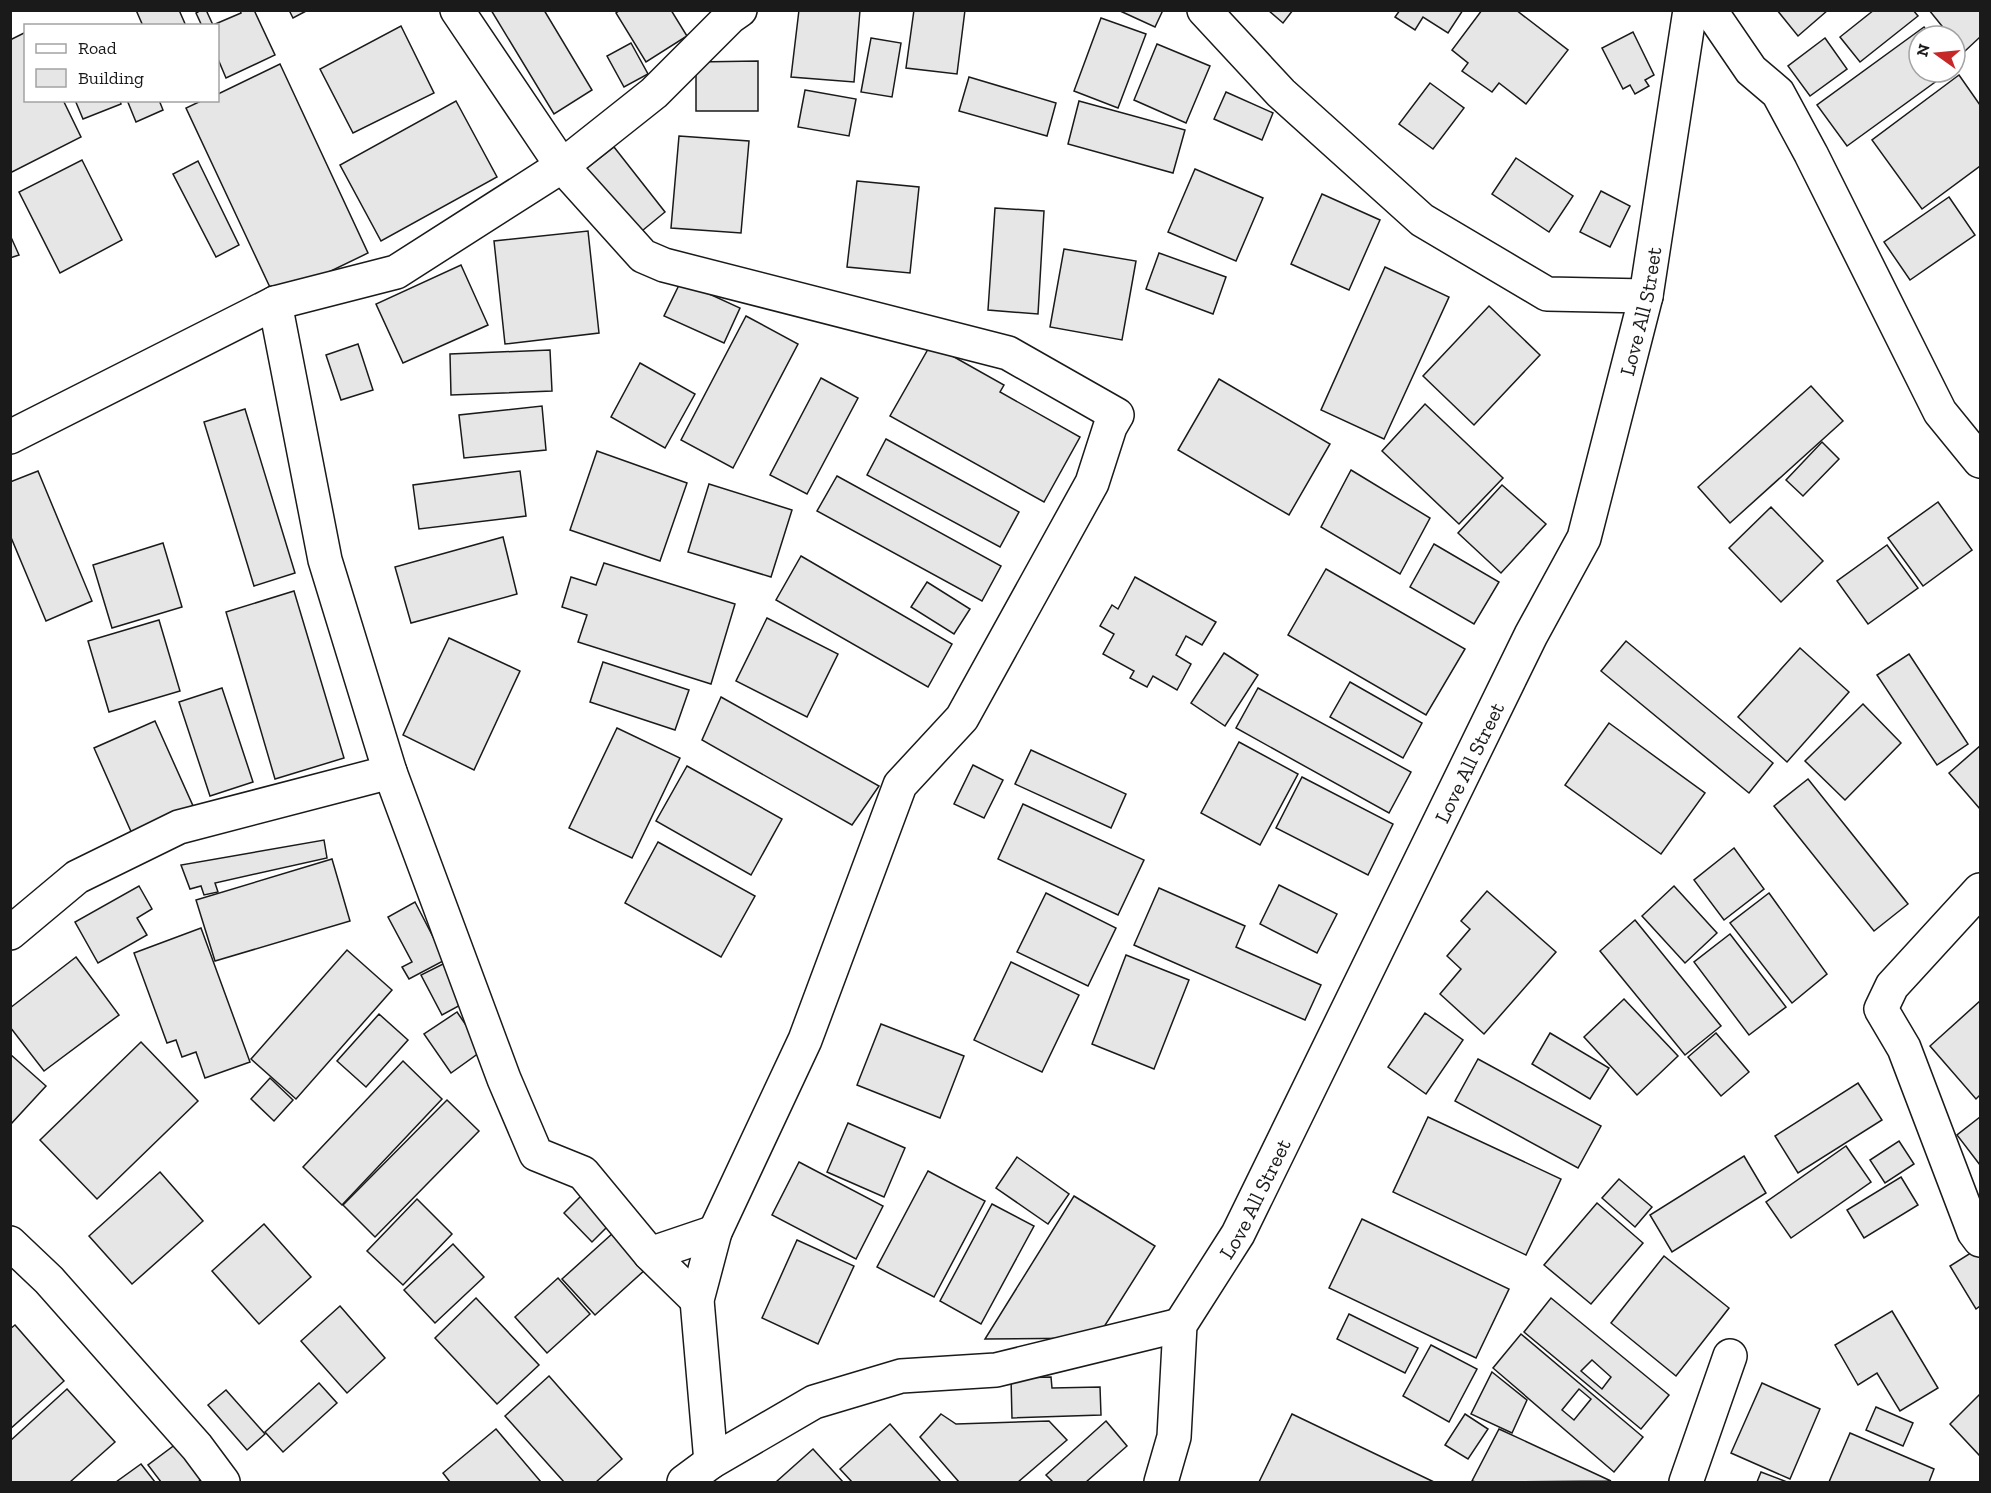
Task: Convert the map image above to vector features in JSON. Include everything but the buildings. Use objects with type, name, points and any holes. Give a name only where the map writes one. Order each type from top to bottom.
[{"type":"street","points":[[457,10],[562,166],[643,256],[664,265],[1008,353],[1117,415],[1110,427],[1092,483],[962,718],[900,785],[805,1040],[715,1232],[697,1300],[711,1462]]},
{"type":"street","points":[[10,437],[274,303],[396,272],[562,166],[654,93],[730,17],[740,10]]},
{"type":"street","points":[[1204,10],[1281,93],[1422,220],[1547,294],[1646,296]]},
{"type":"street","name":"Love All Street","points":[[1161,1482],[1174,1437],[1180,1325],[1238,1234],[1531,635],[1584,538],[1646,296],[1690,10]]},
{"type":"street","points":[[1710,10],[1751,70],[1778,93],[1812,154],[1940,412],[1980,461]]},
{"type":"street","points":[[274,303],[325,560],[390,772],[504,1079],[536,1154],[583,1173],[650,1254],[697,1300]]},
{"type":"street","points":[[10,933],[77,877],[179,826],[390,772]]},
{"type":"street","points":[[1980,890],[1892,986],[1881,1009],[1904,1048],[1974,1232],[1980,1240]]},
{"type":"street","points":[[650,1254],[715,1232]]},
{"type":"street","points":[[10,1243],[49,1280],[197,1447],[223,1482]]},
{"type":"street","points":[[684,1482],[711,1462],[814,1402],[901,1376],[996,1370],[1180,1325]]},
{"type":"street","points":[[1686,1482],[1730,1356]]}]
